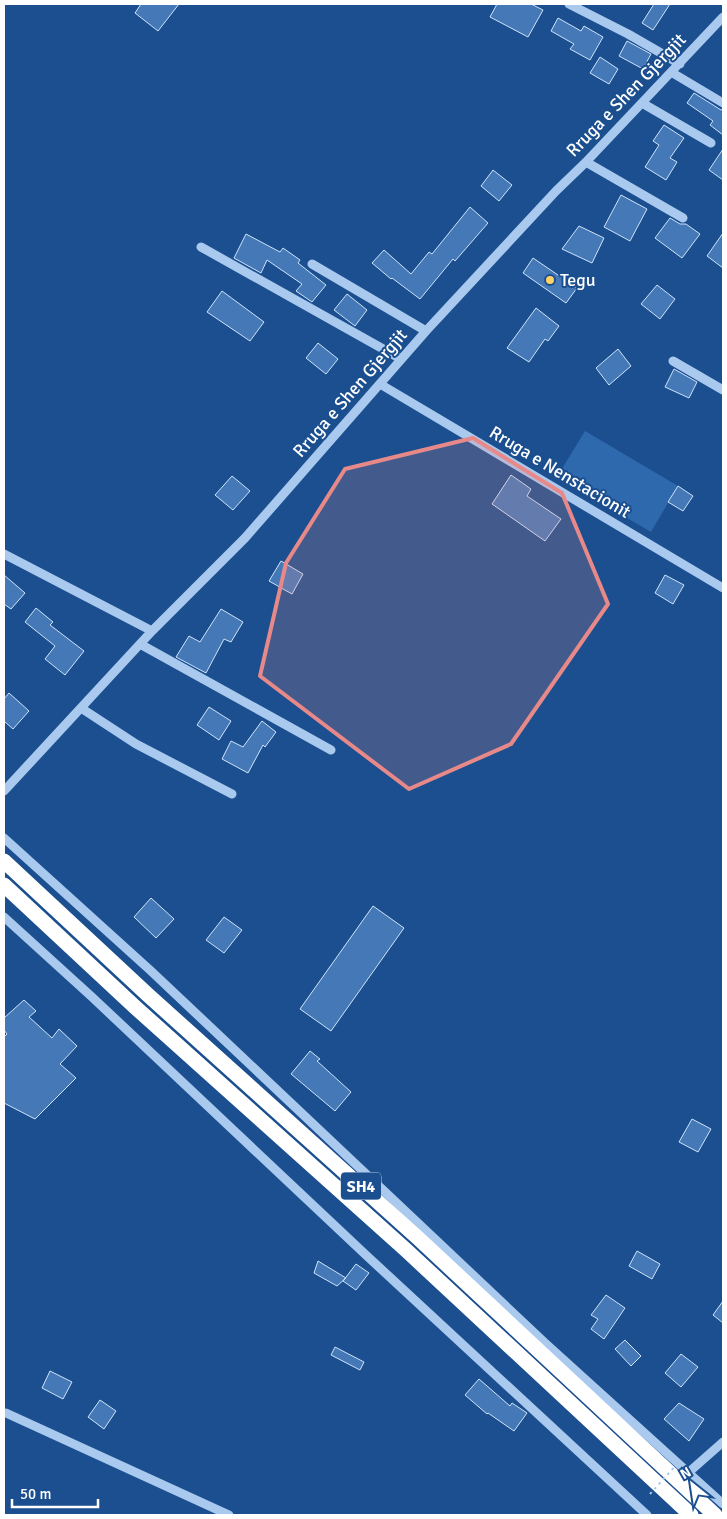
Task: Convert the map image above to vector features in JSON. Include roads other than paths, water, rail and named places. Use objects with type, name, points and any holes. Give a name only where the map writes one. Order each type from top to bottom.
[{"type":"highway","name":"SH4","points":[[4,861],[418,1238],[715,1515]]},
{"type":"highway","name":"SH4","points":[[4,885],[142,1014],[406,1250],[691,1515]]},
{"type":"highway","points":[[543,1341],[545,1349],[588,1389],[594,1402]]},
{"type":"street","points":[[569,4],[628,34],[680,64]]},
{"type":"street","name":"Rruga e Shen Gjergjit","points":[[4,791],[152,631],[245,538],[426,331],[556,191],[586,162],[723,17]]},
{"type":"street","points":[[671,72],[723,102]]},
{"type":"street","points":[[642,103],[711,143]]},
{"type":"street","points":[[586,162],[683,218]]},
{"type":"street","points":[[201,247],[401,359]]},
{"type":"street","points":[[312,264],[426,331]]},
{"type":"street","points":[[673,361],[723,390]]},
{"type":"street","name":"Rruga e Nenstacionit","points":[[380,384],[723,588]]},
{"type":"street","points":[[4,554],[152,631]]},
{"type":"street","points":[[140,644],[331,750]]},
{"type":"street","points":[[81,708],[136,744],[232,794]]},
{"type":"street","points":[[4,838],[159,977],[543,1341],[690,1472],[723,1504]]},
{"type":"street","points":[[4,917],[92,997],[645,1515]]},
{"type":"street","points":[[6,1413],[229,1515]]},
{"type":"street","points":[[690,1472],[723,1442]]},
{"type":"place","name":"Tegu","points":[[550,280]]}]
